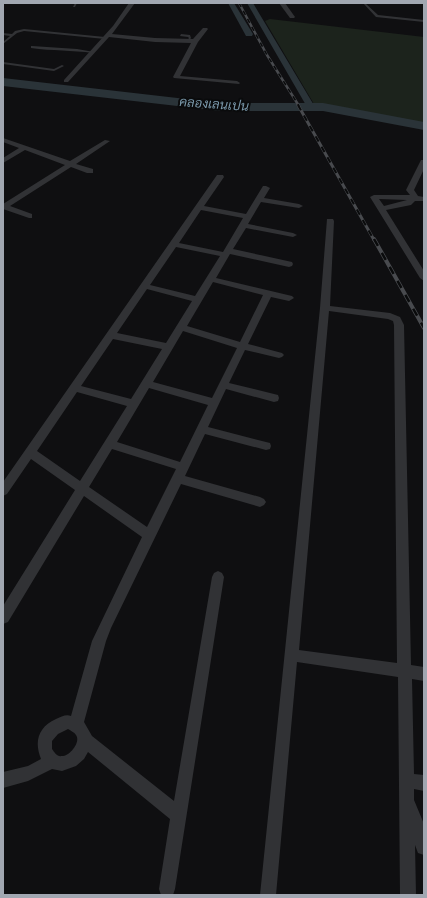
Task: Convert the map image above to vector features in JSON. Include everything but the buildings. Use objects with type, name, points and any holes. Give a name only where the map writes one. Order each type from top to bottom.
[{"type":"street","points":[[66,81],[107,36],[132,3]]},
{"type":"street","points":[[282,3],[292,17]]},
{"type":"street","points":[[205,29],[195,41],[176,76],[237,83]]},
{"type":"street","points":[[107,36],[155,40],[195,41]]},
{"type":"street","points":[[3,140],[90,171]]},
{"type":"street","points":[[3,207],[107,141]]},
{"type":"street","points":[[3,160],[25,148]]},
{"type":"street","points":[[418,199],[410,190],[424,162]]},
{"type":"street","points":[[3,491],[220,177]]},
{"type":"street","points":[[3,618],[266,188]]},
{"type":"street","points":[[418,199],[400,196],[374,197],[424,278]]},
{"type":"street","points":[[259,198],[298,206]]},
{"type":"street","points":[[381,209],[408,203],[418,199]]},
{"type":"street","points":[[3,207],[29,216]]},
{"type":"street","points":[[199,207],[293,235]]},
{"type":"street","points":[[268,895],[324,308],[330,221]]},
{"type":"street","points":[[174,244],[289,264]]},
{"type":"street","points":[[210,279],[289,298]]},
{"type":"street","points":[[145,286],[197,299]]},
{"type":"street","points":[[76,724],[99,641],[182,467],[268,294]]},
{"type":"street","points":[[324,308],[390,316],[397,319],[408,895]]},
{"type":"street","points":[[180,328],[278,355]]},
{"type":"street","points":[[111,334],[168,347]]},
{"type":"street","points":[[146,384],[215,403]]},
{"type":"street","points":[[223,385],[274,398]]},
{"type":"street","points":[[74,388],[134,404]]},
{"type":"street","points":[[202,429],[266,446]]},
{"type":"street","points":[[110,444],[182,467]]},
{"type":"street","points":[[30,452],[149,535]]},
{"type":"street","points":[[177,478],[260,502]]},
{"type":"street","points":[[167,889],[218,577]]},
{"type":"street","points":[[291,655],[424,674]]},
{"type":"street","points":[[69,722],[76,724],[85,740],[82,750],[77,757],[69,762],[60,764],[51,761],[45,753],[44,746],[49,731],[62,723],[69,722]]},
{"type":"street","points":[[85,740],[179,816]]},
{"type":"street","points":[[3,780],[27,775],[38,770],[51,761]]},
{"type":"street","points":[[406,788],[424,783]]},
{"type":"street","points":[[406,788],[424,847]]},
{"type":"lane","points":[[364,3],[377,16],[424,21]]},
{"type":"lane","points":[[3,43],[13,35],[24,30],[107,36]]},
{"type":"lane","points":[[3,34],[13,35]]},
{"type":"lane","points":[[181,34],[189,36],[190,38],[187,41]]},
{"type":"lane","points":[[32,47],[58,50],[72,49],[93,52]]},
{"type":"lane","points":[[3,63],[54,70],[63,66]]},
{"type":"shaded area","points":[[270,19],[424,37],[424,123],[314,104],[265,21]]},
{"type":"waterway","points":[[231,3],[249,34]]},
{"type":"waterway","points":[[250,3],[311,107]]},
{"type":"waterway","name":"คลองเลนเปน","points":[[3,82],[221,107],[323,107],[424,126]]},
{"type":"railway","points":[[239,3],[267,55],[299,106]]},
{"type":"railway","points":[[298,105],[374,240]]},
{"type":"railway","points":[[374,239],[424,328]]}]
